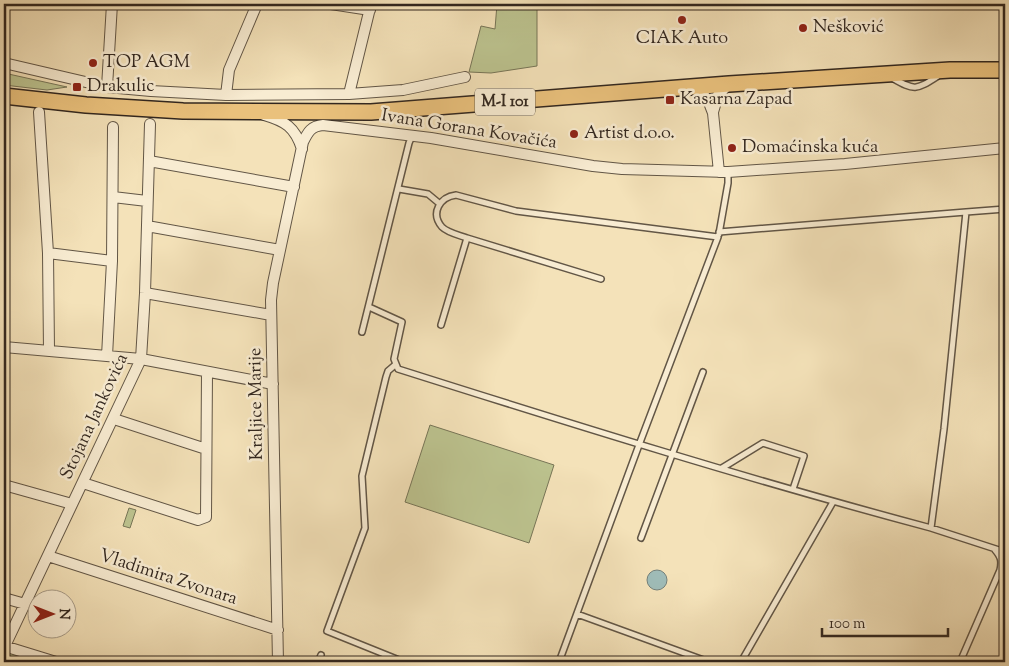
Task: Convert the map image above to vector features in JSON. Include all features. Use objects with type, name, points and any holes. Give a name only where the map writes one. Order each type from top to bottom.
[{"type":"main road","name":"M-I 101","points":[[4,88],[142,101],[329,104],[548,90],[792,71],[1005,60]]},
{"type":"main road","name":"M-I 101","points":[[4,96],[144,109],[256,112],[371,112],[729,84],[947,70],[1005,70]]},
{"type":"street","points":[[107,87],[112,4]]},
{"type":"street","points":[[226,95],[229,70],[257,4]]},
{"type":"street","points":[[331,4],[370,7],[349,94]]},
{"type":"street","points":[[4,63],[107,87],[226,95],[349,94],[403,90],[465,77]]},
{"type":"street","points":[[713,113],[718,95],[729,84]]},
{"type":"street","points":[[696,87],[708,100],[713,113],[723,172]]},
{"type":"street","points":[[39,112],[48,252],[49,350]]},
{"type":"street","points":[[256,112],[286,124],[298,138],[302,149]]},
{"type":"street","name":"Stojana Jankovića","points":[[4,647],[142,360],[150,124]]},
{"type":"street","points":[[107,356],[112,261],[114,126]]},
{"type":"street","name":"Ivana Gorana Kovačića","points":[[302,149],[308,132],[316,126],[412,135],[593,166],[622,169],[723,172],[845,164],[1005,148]]},
{"type":"street","name":"Kraljice Marije","points":[[278,662],[272,290],[302,149]]},
{"type":"street","points":[[149,160],[294,187]]},
{"type":"street","points":[[113,197],[147,201]]},
{"type":"street","points":[[147,226],[280,250]]},
{"type":"street","points":[[48,252],[112,261]]},
{"type":"street","points":[[145,293],[271,315]]},
{"type":"street","points":[[4,346],[142,360],[273,384]]},
{"type":"street","points":[[82,483],[201,520],[206,517],[206,372]]},
{"type":"street","points":[[114,419],[206,449]]},
{"type":"street","points":[[4,485],[72,504]]},
{"type":"street","name":"Vladimira Zvonara","points":[[48,556],[278,630]]},
{"type":"street","points":[[4,598],[25,604]]},
{"type":"street","points":[[4,647],[56,662]]},
{"type":"lane","points":[[362,332],[412,135]]},
{"type":"lane","points":[[559,662],[718,234],[728,183],[723,172]]},
{"type":"lane","points":[[399,189],[428,194],[440,204]]},
{"type":"lane","points":[[601,279],[449,231],[442,226],[437,218],[438,208],[447,197],[456,195],[516,211],[718,234],[1005,209]]},
{"type":"lane","points":[[930,528],[944,429],[966,212]]},
{"type":"lane","points":[[441,325],[467,238]]},
{"type":"lane","points":[[369,307],[402,322],[394,359],[398,369],[672,454],[833,502],[930,528],[1005,552]]},
{"type":"lane","points":[[395,365],[388,371],[386,377],[362,476],[365,528],[327,631],[404,662]]},
{"type":"lane","points":[[641,538],[703,372]]},
{"type":"lane","points":[[722,468],[763,442],[804,456],[793,489]]},
{"type":"lane","points":[[741,662],[833,502]]},
{"type":"lane","points":[[960,662],[1000,570],[1002,562],[995,550]]},
{"type":"lane","points":[[578,614],[709,662]]},
{"type":"lane","points":[[318,662],[321,655]]},
{"type":"green space","points":[[497,4],[537,4],[537,66],[491,73],[469,72],[481,26],[495,29]]},
{"type":"green space","points":[[4,73],[67,87],[47,90],[4,85]]},
{"type":"green space","points":[[430,425],[554,465],[529,543],[405,502]]},
{"type":"green space","points":[[129,508],[136,510],[130,528],[123,526]]},
{"type":"green space","points":[[7,651],[32,659],[31,662],[4,662]]},
{"type":"water","points":[[657,570],[664,573],[667,580],[664,587],[657,590],[650,587],[647,580],[650,573]]},
{"type":"place","name":"CIAK Auto","points":[[682,20]]},
{"type":"place","name":"Nešković","points":[[803,28]]},
{"type":"place","name":"TOP AGM","points":[[93,63]]},
{"type":"place","name":"Drakulic","points":[[77,87]]},
{"type":"place","name":"Kasarna Zapad","points":[[670,100]]},
{"type":"place","name":"Artist d.o.o.","points":[[574,134]]},
{"type":"place","name":"Domaćinska kuća","points":[[732,148]]}]
